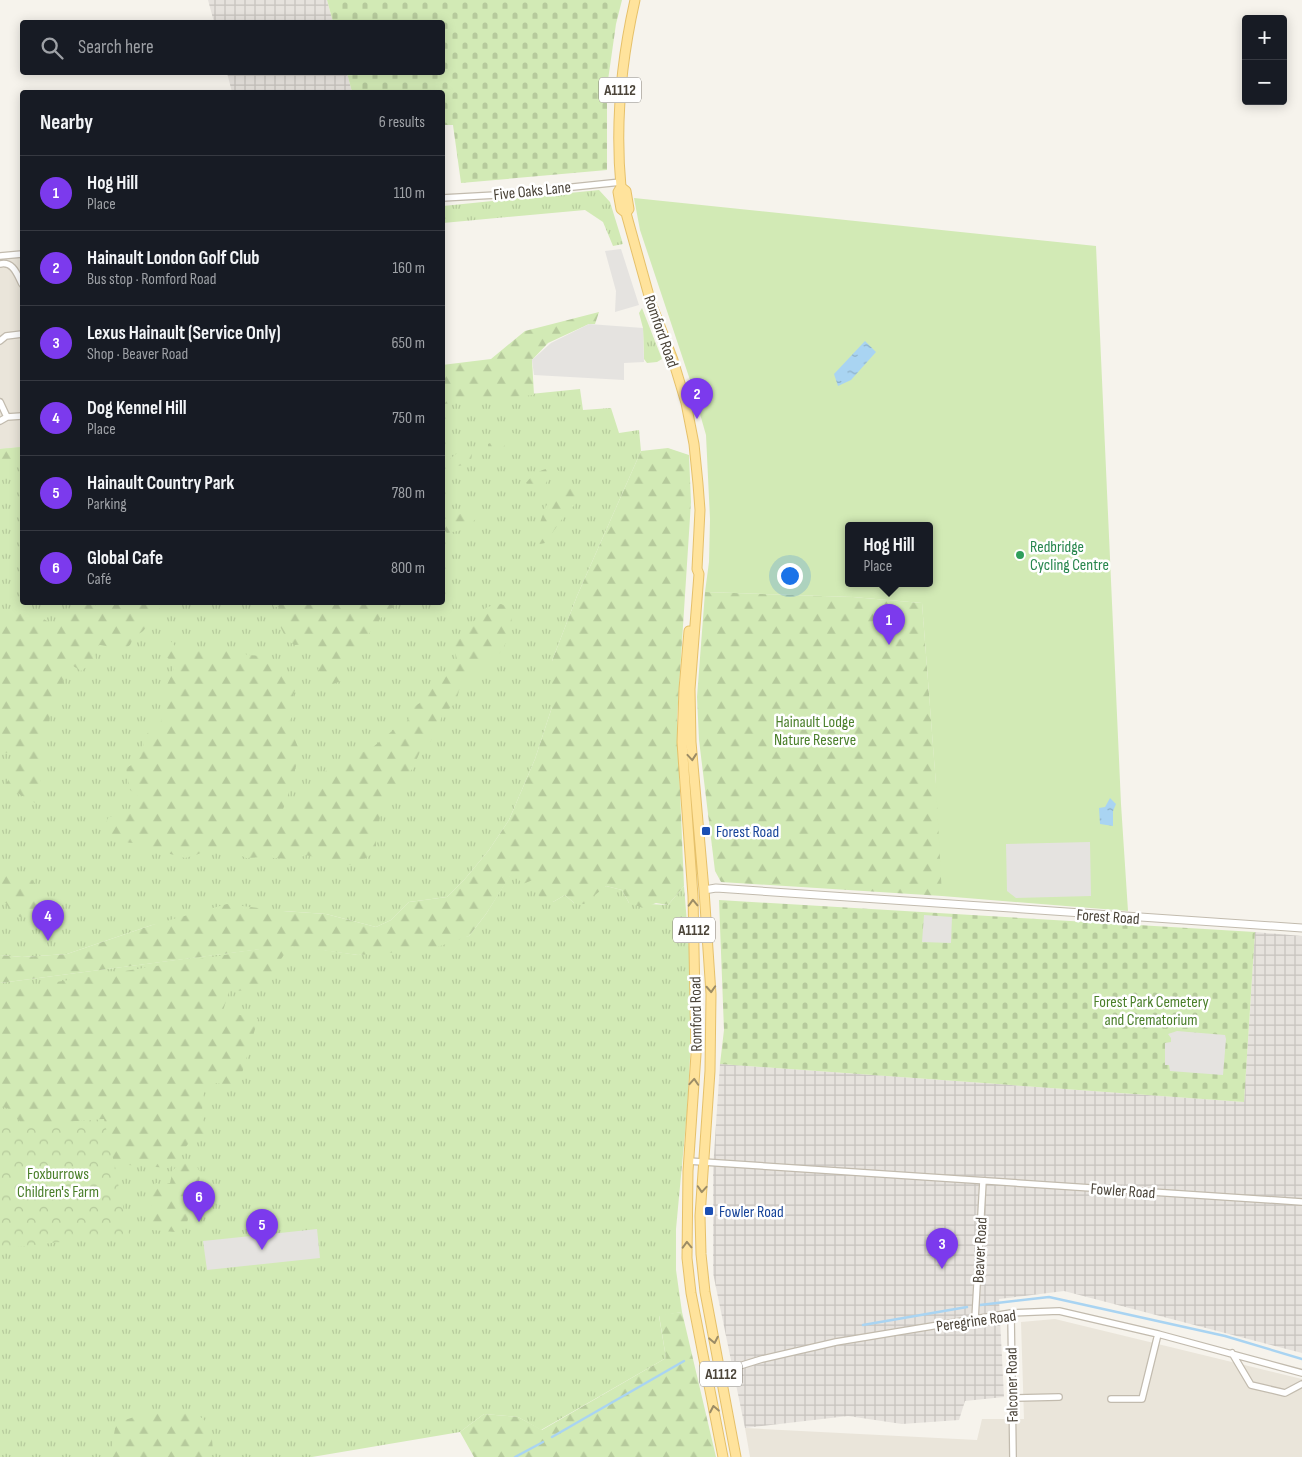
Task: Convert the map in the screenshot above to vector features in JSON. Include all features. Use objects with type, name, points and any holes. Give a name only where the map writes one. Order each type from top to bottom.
[{"type":"main road","name":"Romford Road","points":[[635,0],[622,65],[618,104],[621,184],[618,193],[621,209],[626,213],[651,303],[673,360],[687,411],[694,444],[700,510],[684,689],[682,742],[693,896],[696,1006],[696,1054],[688,1162],[687,1236],[691,1293],[723,1457]]},
{"type":"main road","name":"Romford Road","points":[[696,569],[699,574],[690,689],[691,742],[711,994],[710,1071],[700,1254],[705,1292],[736,1457]]},
{"type":"street","name":"Five Oaks Lane","points":[[445,198],[621,184]]},
{"type":"street","points":[[0,256],[20,254]]},
{"type":"street","points":[[0,264],[11,265],[20,281]]},
{"type":"street","points":[[0,341],[6,336],[20,334]]},
{"type":"street","points":[[0,402],[7,416]]},
{"type":"street","points":[[0,421],[7,416],[20,416]]},
{"type":"street","name":"Forest Road","points":[[704,890],[726,889],[1302,928]]},
{"type":"street","name":"Fowler Road","points":[[688,1162],[1302,1202]]},
{"type":"street","name":"Beaver Road","points":[[975,1320],[983,1181]]},
{"type":"street","name":"Peregrine Road","points":[[720,1372],[762,1359],[836,1342],[1011,1313],[1059,1311],[1158,1334],[1302,1373]]},
{"type":"street","name":"Falconer Road","points":[[1011,1313],[1013,1457]]},
{"type":"street","points":[[1111,1400],[1142,1399],[1158,1334]]},
{"type":"street","points":[[1232,1354],[1252,1385],[1285,1393],[1302,1384]]},
{"type":"street","points":[[1011,1398],[1059,1397]]},
{"type":"shaded area","points":[[208,0],[327,0],[332,20],[213,20]]},
{"type":"shaded area","points":[[228,75],[348,75],[351,90],[231,90]]},
{"type":"shaded area","points":[[621,249],[639,305],[615,312],[616,291],[605,251]]},
{"type":"shaded area","points":[[20,253],[20,447],[0,449],[0,257]]},
{"type":"shaded area","points":[[589,324],[643,328],[644,362],[624,363],[624,380],[534,375],[532,360],[551,343]]},
{"type":"shaded area","points":[[1090,842],[1091,896],[1016,898],[1007,891],[1006,844]]},
{"type":"shaded area","points":[[924,915],[952,917],[951,943],[922,942]]},
{"type":"shaded area","points":[[1255,932],[1302,936],[1302,1353],[1064,1291],[999,1299],[1004,1397],[965,1401],[959,1420],[902,1424],[848,1416],[745,1428],[713,1273],[713,1169],[720,1064],[1244,1102]]},
{"type":"shaded area","points":[[1177,1031],[1225,1035],[1223,1075],[1170,1071],[1169,1065],[1165,1065],[1165,1043],[1171,1042],[1168,1034]]},
{"type":"shaded area","points":[[317,1229],[320,1258],[207,1270],[203,1241]]},
{"type":"shaded area","points":[[1055,1319],[1302,1379],[1302,1457],[750,1457],[745,1428],[977,1440],[982,1419],[1024,1419],[1021,1322]]},
{"type":"green space","points":[[327,0],[622,0],[616,24],[607,87],[607,170],[461,183],[453,125],[445,125],[445,90],[351,90],[348,75],[445,75],[445,20],[332,20]]},
{"type":"green space","points":[[599,190],[610,202],[623,244],[613,246],[603,222],[585,210],[445,223],[445,206]]},
{"type":"green space","name":"Redbridge Cycling Centre","points":[[634,198],[1096,246],[1121,804],[1128,911],[942,896],[936,785],[922,603],[853,597],[705,592],[709,562],[710,519],[706,435],[692,386],[640,230]]},
{"type":"green space","points":[[642,308],[662,359],[657,362],[647,363],[644,359],[643,328],[639,313]]},
{"type":"green space","points":[[599,312],[595,324],[589,324],[548,343],[532,360],[534,395],[445,404],[445,365],[491,359],[525,331]]},
{"type":"green space","points":[[580,389],[583,410],[611,408],[619,433],[639,430],[641,451],[577,596],[552,661],[552,707],[535,759],[509,820],[489,850],[447,897],[409,902],[391,920],[376,927],[326,914],[283,911],[152,925],[67,954],[22,957],[0,955],[0,449],[20,447],[20,605],[445,605],[445,403]]},
{"type":"green space","points":[[512,433],[518,435],[494,454],[488,448],[488,444]]},
{"type":"green space","points":[[20,447],[20,461],[0,466],[0,449]]},
{"type":"green space","points":[[464,448],[470,450],[472,455],[470,464],[452,467],[448,463],[451,458]]},
{"type":"green space","points":[[668,448],[689,455],[691,502],[677,719],[684,886],[668,905],[656,903],[643,908],[629,903],[622,890],[606,886],[584,904],[574,903],[565,895],[553,902],[543,901],[535,891],[535,879],[523,884],[512,873],[486,914],[469,936],[429,950],[358,955],[290,946],[260,990],[229,991],[223,1011],[258,1019],[238,1087],[216,1083],[204,1091],[202,1112],[206,1135],[194,1136],[170,1168],[114,1164],[103,1119],[23,1126],[12,1110],[0,1106],[0,991],[262,949],[0,983],[0,955],[22,957],[67,954],[152,925],[227,904],[326,914],[376,927],[391,920],[409,902],[447,897],[489,850],[509,820],[535,759],[552,707],[552,661],[577,596],[641,451]]},
{"type":"green space","points":[[554,467],[560,472],[548,479],[545,485],[540,488],[531,488],[526,483],[538,472]]},
{"type":"green space","points":[[563,484],[574,488],[580,499],[565,515],[545,543],[540,544],[535,540],[546,506],[554,498],[556,490]]},
{"type":"green space","points":[[471,509],[475,511],[477,518],[463,530],[447,533],[445,531],[446,526],[451,519]]},
{"type":"green space","name":"Hainault Lodge Nature Reserve","points":[[705,592],[853,597],[922,603],[936,784],[946,782],[942,896],[721,882],[715,871],[699,740],[697,697]]},
{"type":"green space","points":[[501,604],[510,608],[512,615],[506,643],[495,658],[479,663],[475,675],[468,675],[460,687],[456,702],[442,716],[430,742],[422,747],[413,768],[399,785],[398,797],[385,798],[376,847],[372,854],[358,863],[338,867],[331,860],[305,855],[297,860],[263,857],[246,858],[234,852],[212,848],[185,858],[163,852],[154,853],[138,848],[135,843],[117,839],[104,827],[108,818],[116,814],[127,817],[139,798],[130,790],[126,768],[135,763],[141,756],[145,737],[151,728],[162,721],[160,705],[175,664],[165,656],[162,642],[168,638],[182,654],[187,649],[234,650],[248,655],[263,656],[273,661],[280,668],[287,684],[295,690],[290,705],[292,717],[288,723],[300,752],[286,802],[278,821],[282,822],[326,771],[372,748],[398,726],[406,723],[410,716],[409,711],[425,699],[436,681],[456,669],[457,659],[453,644],[487,607]]},
{"type":"green space","points":[[85,605],[163,605],[154,611],[155,616],[144,630],[135,635],[130,645],[123,650],[116,648],[110,650],[106,646],[100,645],[94,647],[96,660],[81,671],[67,662],[63,666],[65,676],[60,694],[61,699],[58,705],[49,711],[49,723],[38,737],[44,758],[44,766],[39,770],[41,775],[40,797],[35,803],[18,793],[11,795],[1,790],[13,774],[16,758],[15,755],[0,751],[0,623],[22,612],[30,612],[56,625],[62,610]]},
{"type":"green space","points":[[273,605],[396,605],[387,610],[365,639],[360,650],[345,667],[341,681],[322,686],[319,680],[321,673],[318,670],[322,657],[318,649],[311,644],[294,645],[287,640],[279,624],[281,618],[279,607],[274,607]]},
{"type":"green space","points":[[4,865],[18,880],[29,878],[37,886],[40,894],[32,913],[20,917],[9,909],[6,903],[0,902],[0,868]]},
{"type":"green space","points":[[512,872],[536,878],[553,902],[565,895],[574,903],[606,886],[622,890],[629,903],[668,905],[684,886],[690,960],[691,1039],[687,1112],[676,1229],[676,1270],[682,1312],[659,1316],[666,1358],[541,1430],[518,1417],[484,1414],[460,1432],[312,1457],[0,1457],[0,983],[290,945],[358,955],[469,936],[486,914]]},
{"type":"green space","name":"Forest Park Cemetery and Crematorium","points":[[719,900],[1255,932],[1244,1102],[720,1064],[724,1030]]},
{"type":"green space","name":"Foxburrows Children's Farm","points":[[104,1119],[129,1234],[0,1249],[0,1128]]},
{"type":"green space","points":[[184,1160],[196,1165],[201,1174],[186,1226],[175,1232],[152,1230],[152,1194],[156,1183],[162,1185],[170,1183],[173,1170]]},
{"type":"green space","points":[[682,1312],[716,1457],[474,1457],[460,1432],[484,1414],[518,1417],[542,1430],[666,1358],[659,1315]]},
{"type":"green space","points":[[179,1409],[196,1415],[206,1422],[211,1432],[213,1450],[202,1457],[110,1457],[116,1423],[149,1412]]},
{"type":"water","points":[[865,341],[876,352],[851,380],[838,386],[834,374]]},
{"type":"water","points":[[1110,798],[1116,804],[1113,811],[1113,826],[1100,824],[1099,808],[1105,807]]},
{"type":"waterway","points":[[980,1305],[1049,1297],[1225,1336],[1302,1359]]},
{"type":"waterway","points":[[863,1325],[967,1307]]},
{"type":"waterway","points":[[552,1437],[684,1361]]},
{"type":"waterway","points":[[515,1457],[543,1442]]},
{"type":"place","name":"Hainault London Golf Club","points":[[697,419]]},
{"type":"place","name":"Redbridge Cycling Centre","points":[[1020,555]]},
{"type":"place","name":"Hog Hill","points":[[889,645]]},
{"type":"place","name":"Forest Road","points":[[706,831]]},
{"type":"place","name":"Dog Kennel Hill","points":[[48,941]]},
{"type":"place","name":"Fowler Road","points":[[709,1211]]},
{"type":"place","name":"Global Cafe","points":[[199,1222]]},
{"type":"place","name":"Hainault Country Park","points":[[262,1250]]},
{"type":"place","name":"Lexus Hainault (Service Only)","points":[[942,1269]]}]
